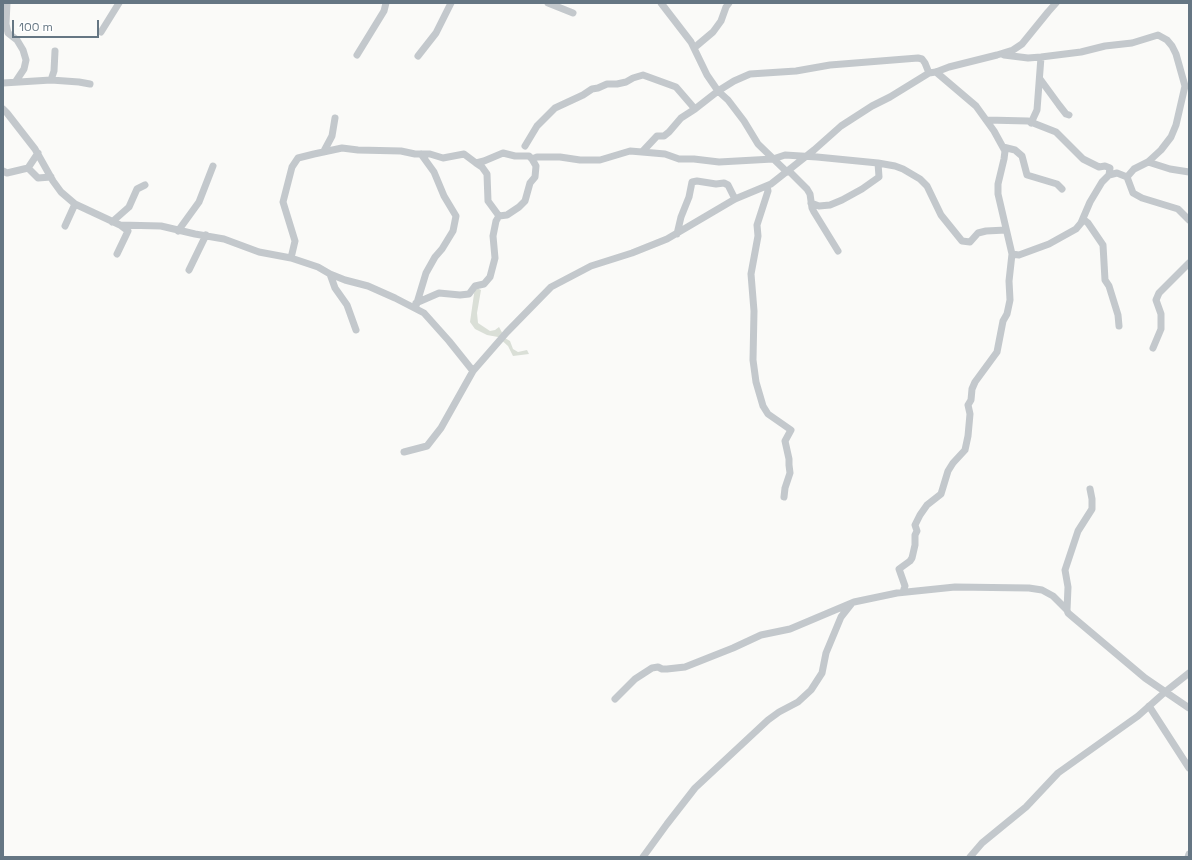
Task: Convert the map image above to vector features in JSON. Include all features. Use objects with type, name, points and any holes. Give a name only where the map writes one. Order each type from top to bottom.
[{"type":"street","points":[[7,3],[6,24],[8,33],[16,40],[23,50],[26,60],[24,69],[16,81]]},
{"type":"street","points":[[101,32],[119,3]]},
{"type":"street","points":[[357,55],[384,11],[386,3]]},
{"type":"street","points":[[418,56],[436,33],[451,3]]},
{"type":"street","points":[[548,3],[573,13]]},
{"type":"street","points":[[661,3],[683,30],[694,48],[707,75],[718,91],[728,100],[744,121],[758,144],[807,189],[810,194],[814,212],[838,251]]},
{"type":"street","points":[[694,48],[713,32],[721,21],[729,3]]},
{"type":"street","points":[[404,452],[427,446],[441,428],[473,372],[507,332],[551,287],[592,266],[642,249],[677,234],[735,200],[767,186],[807,156],[841,126],[872,106],[932,73],[1013,50],[1022,44],[1056,3]]},
{"type":"street","points":[[997,55],[1012,55],[1028,58],[1081,52],[1105,46],[1132,43],[1158,34],[1167,40],[1176,54],[1185,86],[1176,125],[1171,136],[1161,150],[1148,162],[1134,170],[1127,177]]},
{"type":"street","points":[[1022,44],[1024,55],[1028,58]]},
{"type":"street","points":[[51,80],[54,71],[55,51]]},
{"type":"street","points":[[1031,123],[1037,110],[1041,57]]},
{"type":"street","points":[[642,152],[657,136],[664,136],[669,132],[680,118],[695,109],[718,91],[734,81],[750,74],[796,71],[830,65],[900,58],[918,58],[925,63],[932,73],[976,106],[987,120],[1005,151],[998,189],[1012,254],[1009,281],[1010,300],[1007,314],[1003,322],[997,352],[975,382],[972,389],[971,400],[968,405],[970,414],[965,450],[948,471],[941,494],[927,505],[916,524],[917,531],[915,535],[915,545],[912,558],[899,569],[905,586],[903,592]]},
{"type":"street","points":[[525,146],[537,126],[555,108],[583,95],[592,89],[607,84],[621,83],[643,75],[676,87],[695,109]]},
{"type":"street","points":[[1040,79],[1058,105],[1066,114],[1069,115]]},
{"type":"street","points":[[3,83],[51,80],[90,84]]},
{"type":"street","points":[[3,109],[17,124],[38,153],[61,192],[75,204],[120,225],[128,231],[117,254]]},
{"type":"street","points":[[324,152],[332,136],[335,118]]},
{"type":"street","points":[[987,120],[1028,121],[1056,132],[1083,159],[1099,167],[1105,166],[1110,168],[1109,175]]},
{"type":"street","points":[[1003,147],[1015,150],[1022,156],[1027,175],[1057,184],[1062,189]]},
{"type":"street","points":[[291,258],[295,241],[283,202],[292,167],[298,158],[342,148],[401,151],[430,154],[443,158],[464,154],[482,167],[487,174],[488,202],[499,216]]},
{"type":"street","points":[[532,159],[537,157],[560,157],[580,160],[600,160],[626,154],[630,151],[665,154],[678,159],[719,162],[773,159],[785,155],[878,163],[903,168],[920,179],[927,186],[941,215],[962,241],[970,242],[978,233],[1006,230]]},
{"type":"street","points":[[476,163],[503,152],[515,156],[529,156],[536,166],[535,177],[530,183],[525,201],[507,215],[499,216]]},
{"type":"street","points":[[3,171],[7,173],[28,168],[38,153]]},
{"type":"street","points":[[416,306],[426,273],[453,231],[456,216],[444,196],[434,172],[421,154]]},
{"type":"street","points":[[1148,162],[1170,169],[1189,172]]},
{"type":"street","points":[[811,204],[819,206],[830,205],[862,189],[879,177],[878,163]]},
{"type":"street","points":[[178,230],[199,202],[213,166]]},
{"type":"street","points":[[28,168],[38,178],[51,177]]},
{"type":"street","points":[[1012,254],[1019,256],[1049,244],[1076,230],[1102,182],[1109,175],[1117,173],[1127,177],[1133,193],[1142,198],[1178,209],[1189,220]]},
{"type":"street","points":[[677,234],[681,217],[689,198],[692,182],[697,181],[716,184],[724,183],[728,185],[735,200]]},
{"type":"street","points":[[112,222],[129,207],[137,189],[145,185]]},
{"type":"street","points":[[767,186],[768,191],[757,225],[758,236],[750,274],[754,311],[754,360],[756,382],[763,406],[768,414],[791,430],[785,441],[790,473],[785,488],[784,497]]},
{"type":"street","points":[[65,226],[75,204]]},
{"type":"street","points":[[416,306],[439,293],[460,295],[469,294],[475,286],[484,284],[490,278],[495,258],[493,236],[496,221],[499,216]]},
{"type":"street","points":[[1082,220],[1088,223],[1103,246],[1105,280],[1109,286],[1118,315],[1119,326]]},
{"type":"street","points":[[120,225],[161,226],[224,239],[259,252],[291,258],[318,267],[330,274],[346,280],[368,286],[416,306],[449,341],[473,372]]},
{"type":"street","points":[[189,270],[206,235]]},
{"type":"street","points":[[1153,348],[1161,330],[1162,314],[1156,300],[1159,293],[1189,263]]},
{"type":"street","points":[[330,274],[335,288],[347,305],[356,330]]},
{"type":"street","points":[[1067,610],[1068,587],[1065,570],[1078,531],[1092,509],[1090,489]]},
{"type":"street","points":[[615,699],[635,679],[652,668],[658,667],[668,669],[685,666],[761,635],[790,629],[854,602],[903,592],[955,587],[1029,588],[1042,590],[1049,593],[1068,612],[1145,678],[1189,708]]},
{"type":"street","points":[[643,857],[694,788],[768,720],[798,702],[811,690],[822,673],[826,653],[842,617],[854,602]]},
{"type":"street","points":[[970,857],[982,843],[1026,807],[1058,773],[1109,737],[1189,673]]},
{"type":"street","points":[[1149,706],[1189,768]]},
{"type":"shaded area","points":[[475,287],[481,290],[477,313],[478,323],[490,331],[499,327],[505,338],[510,341],[513,349],[518,352],[527,350],[529,354],[513,356],[508,346],[498,337],[487,335],[475,329],[470,322]]}]
